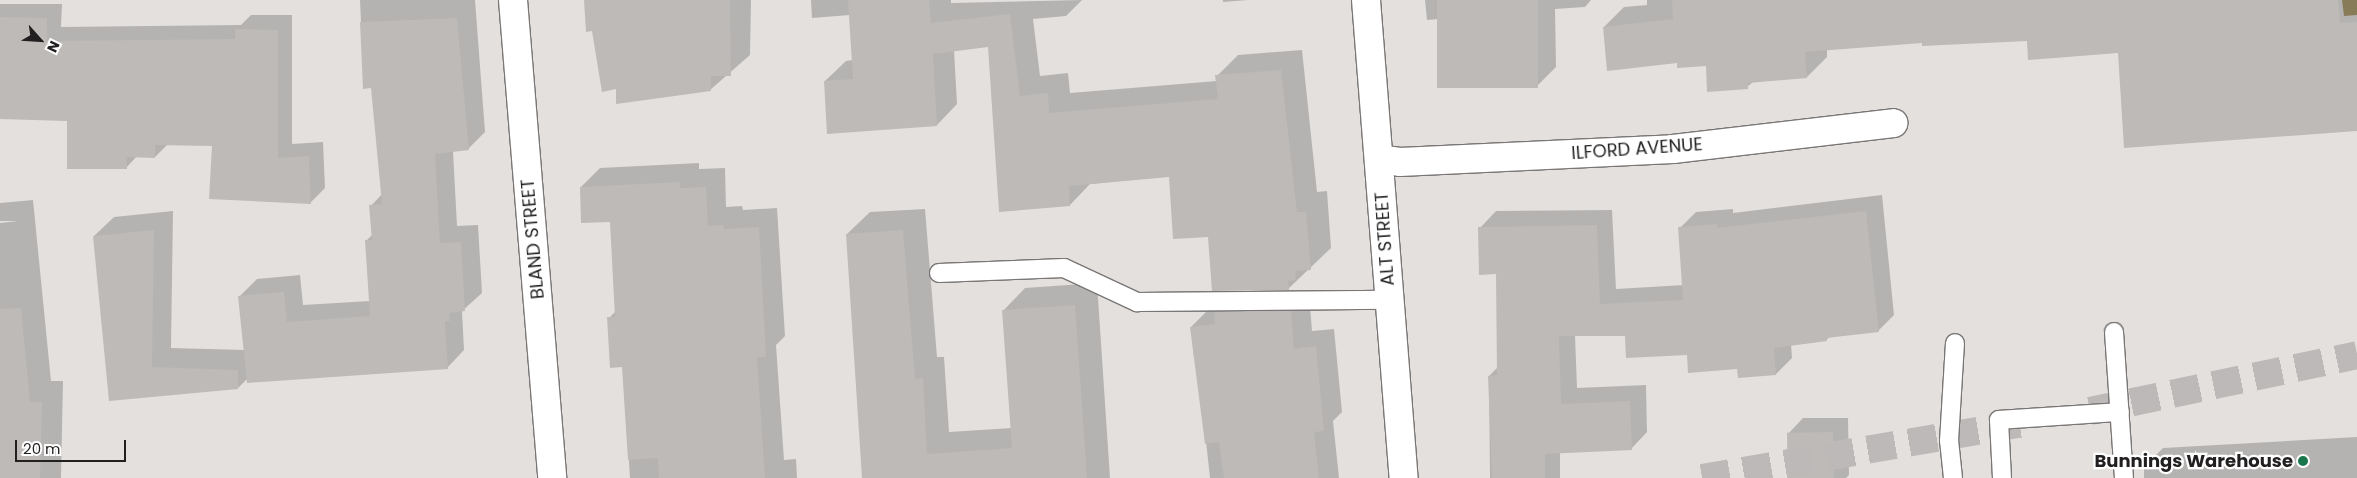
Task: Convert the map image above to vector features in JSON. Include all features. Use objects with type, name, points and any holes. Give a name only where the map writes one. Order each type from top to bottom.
[{"type":"street","name":"BLAND STREET","points":[[513,0],[552,478]]},
{"type":"street","name":"ALT STREET","points":[[1366,0],[1404,478]]},
{"type":"street","name":"ILFORD AVENUE","points":[[1379,159],[1400,162],[1673,149],[1893,123]]},
{"type":"lane","points":[[939,273],[1064,268],[1137,302],[1389,300]]},
{"type":"lane","points":[[2114,332],[2124,478]]},
{"type":"lane","points":[[1953,478],[1949,441],[1955,343]]},
{"type":"lane","points":[[2002,478],[1999,420],[2120,412]]},
{"type":"shaded area","points":[[2342,0],[2357,0],[2357,15],[2344,16]]},
{"type":"building","points":[[584,0],[730,0],[731,76],[711,76],[711,91],[616,104],[616,89],[602,92],[592,31],[586,32]]},
{"type":"building","points":[[848,0],[929,0],[931,23],[1010,14],[1020,96],[1048,93],[1049,113],[1218,99],[1215,75],[1281,70],[1297,212],[1306,212],[1311,270],[1295,271],[1296,280],[1288,281],[1289,290],[1212,291],[1208,237],[1173,239],[1169,177],[1069,186],[1070,206],[999,212],[988,47],[933,54],[937,126],[827,134],[824,81],[853,79]]},
{"type":"building","points":[[1437,0],[1538,0],[1538,88],[1437,88]]},
{"type":"building","points":[[1672,0],[2338,0],[2340,23],[2357,22],[2357,131],[2124,148],[2118,53],[2028,60],[2027,41],[1922,46],[1922,43],[1805,52],[1807,78],[1748,83],[1748,89],[1707,92],[1706,66],[1677,68],[1677,63],[1607,71],[1603,27],[1673,19]]},
{"type":"building","points":[[0,17],[47,18],[47,41],[235,39],[235,29],[278,30],[278,158],[309,156],[311,204],[209,199],[212,146],[155,145],[155,158],[126,157],[127,169],[67,169],[67,121],[0,119]]},
{"type":"building","points":[[457,18],[469,150],[435,154],[440,243],[461,242],[465,311],[449,313],[450,321],[445,321],[448,369],[247,383],[238,296],[284,292],[287,322],[370,316],[365,240],[372,240],[369,205],[382,204],[371,88],[363,89],[360,22]]},
{"type":"building","points":[[680,182],[680,188],[706,187],[708,226],[723,225],[724,229],[759,227],[766,357],[757,357],[765,478],[659,478],[658,458],[628,460],[622,367],[610,368],[607,317],[615,317],[610,222],[581,223],[580,187]]},
{"type":"building","points":[[1866,211],[1879,332],[1826,338],[1827,341],[1774,348],[1776,375],[1738,378],[1737,369],[1688,373],[1687,355],[1626,358],[1625,336],[1559,336],[1561,404],[1630,401],[1632,450],[1545,454],[1545,478],[1492,478],[1488,376],[1497,375],[1496,274],[1479,275],[1478,227],[1597,225],[1600,304],[1683,300],[1678,227],[1717,224],[1717,228]]},
{"type":"building","points":[[154,230],[152,367],[238,370],[238,389],[109,401],[93,236]]},
{"type":"building","points":[[903,230],[915,379],[923,378],[927,454],[1012,448],[1002,310],[1075,305],[1087,478],[862,478],[846,234]]},
{"type":"building","points":[[21,308],[30,402],[42,402],[40,478],[0,478],[0,309]]},
{"type":"building","points":[[1291,311],[1294,349],[1316,346],[1324,431],[1314,432],[1319,478],[1224,478],[1219,442],[1205,444],[1190,327],[1215,324],[1214,312]]},
{"type":"building","points":[[1833,432],[1834,478],[1788,478],[1787,433]]},
{"type":"tunnel","points":[[2090,411],[2357,355]]},
{"type":"tunnel","points":[[1702,478],[2028,422]]},
{"type":"place","name":"Bunnings Warehouse","points":[[2303,461]]}]
